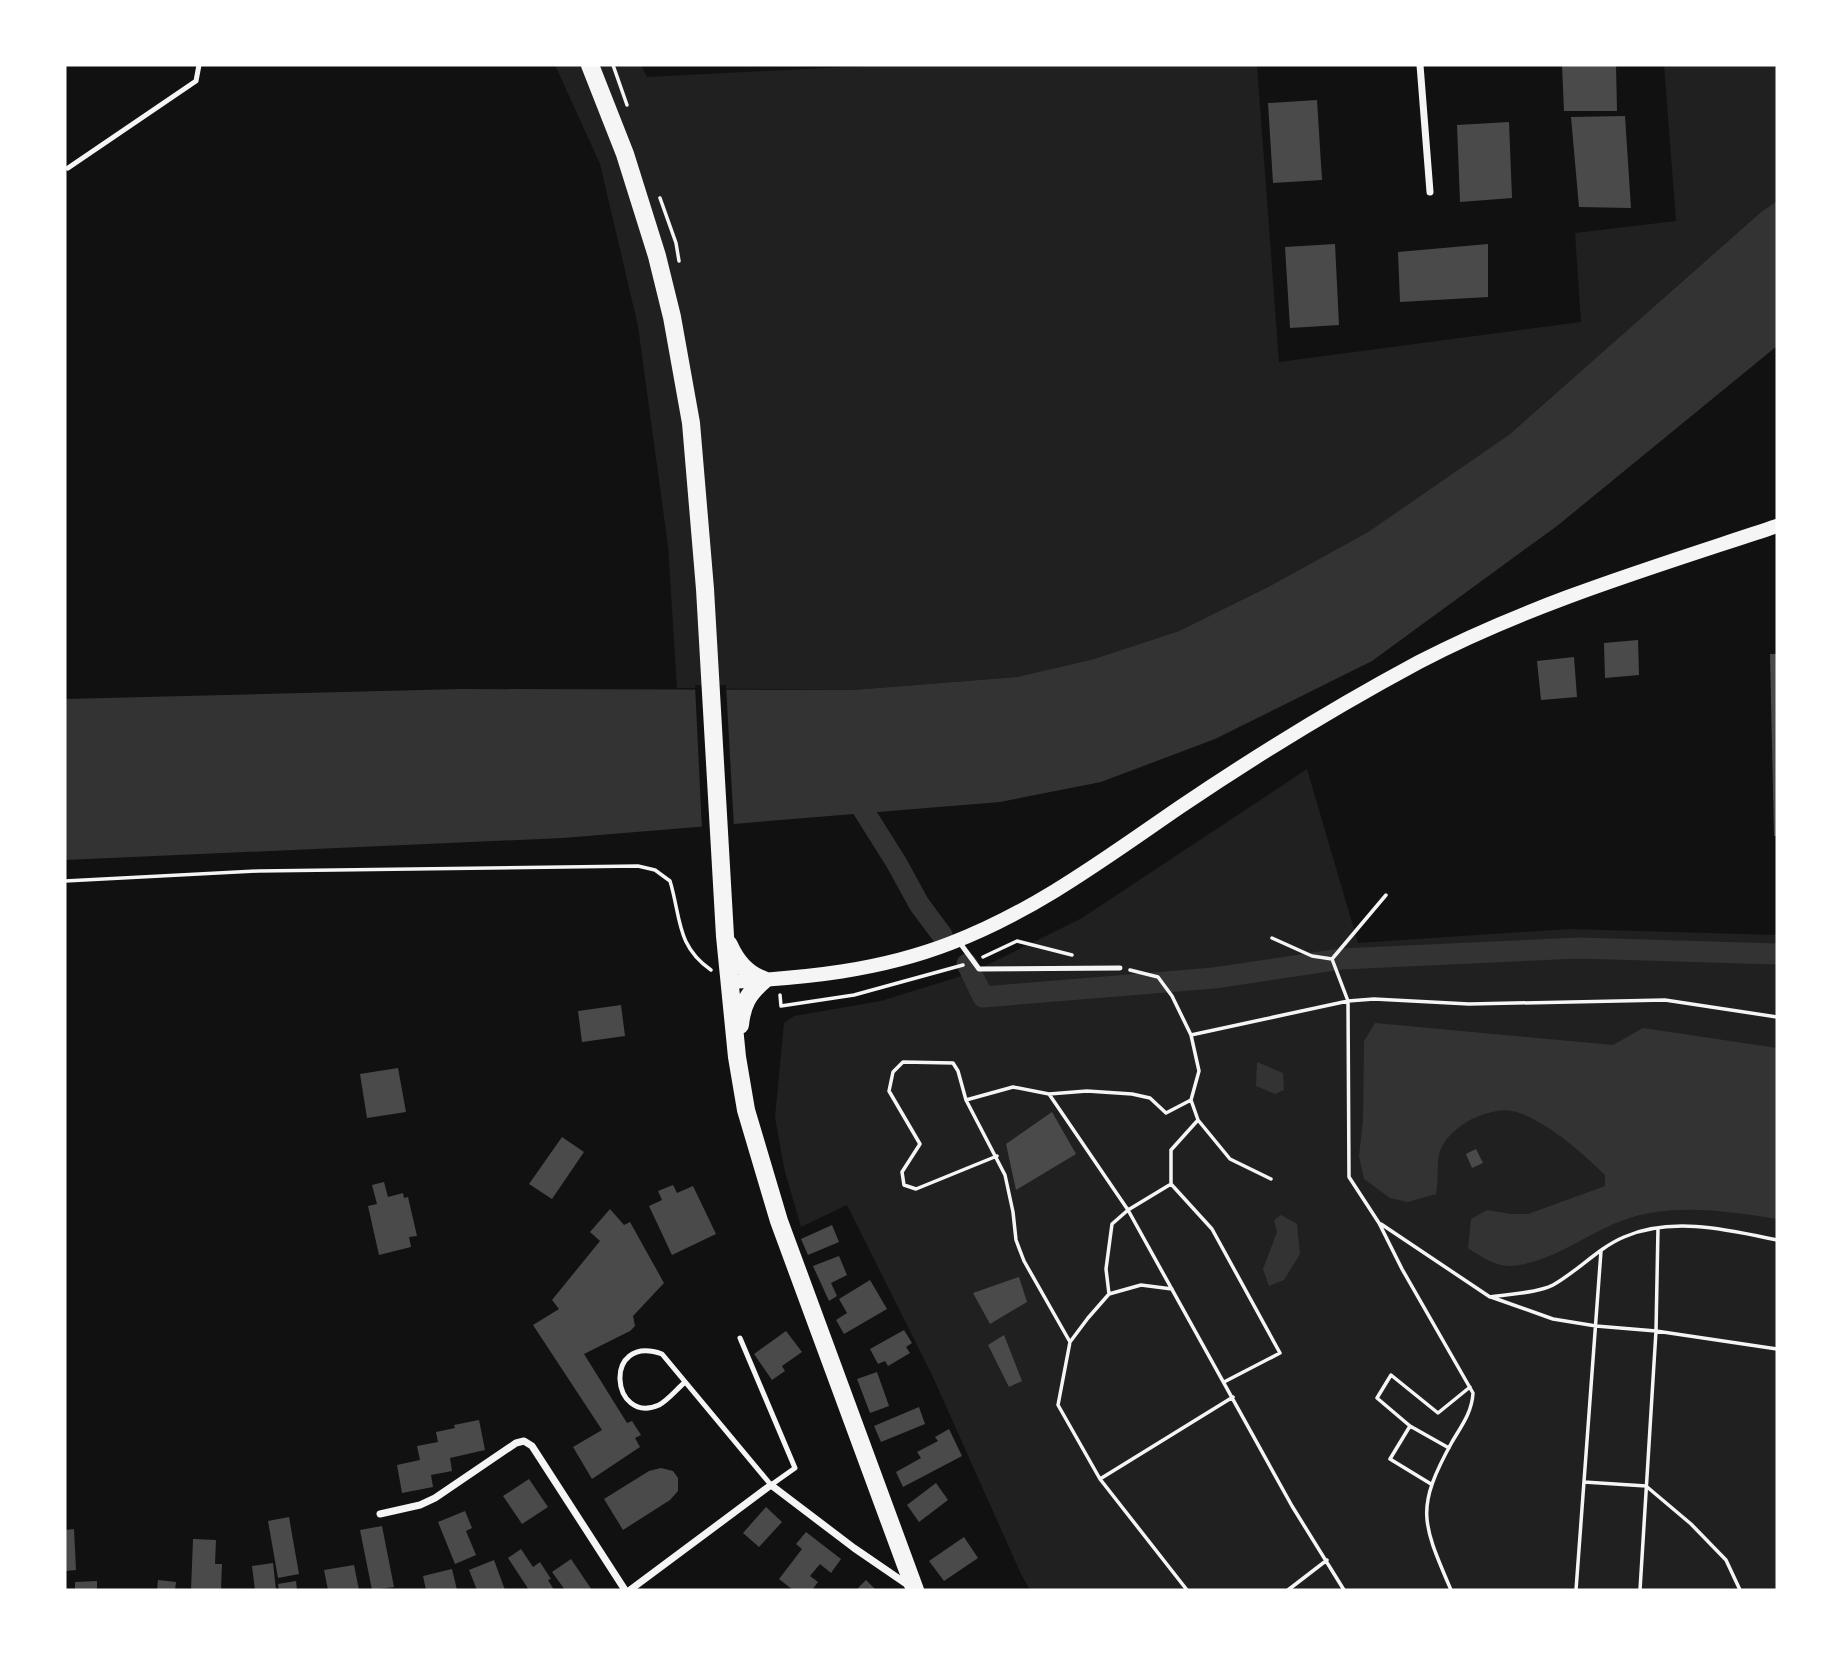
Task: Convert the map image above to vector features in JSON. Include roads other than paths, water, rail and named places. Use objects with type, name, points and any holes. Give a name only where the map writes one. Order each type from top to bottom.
[{"type":"main road","points":[[590,65],[642,204],[672,317],[691,423],[705,589],[725,936],[737,1057],[751,1131],[779,1221],[915,1590]]},
{"type":"main road","points":[[729,982],[854,971],[907,958],[958,940],[1013,915],[1058,889],[1284,740],[1420,662],[1478,633],[1538,608],[1777,526]]},
{"type":"main road","points":[[725,936],[738,962],[747,971],[764,980]]},
{"type":"main road","points":[[737,1057],[744,1003],[752,990],[764,980]]},
{"type":"street","points":[[1420,65],[1430,192]]},
{"type":"street","points":[[380,1514],[421,1505],[435,1498],[516,1443],[524,1441],[532,1446],[627,1590],[771,1485],[915,1590]]},
{"type":"lane","points":[[68,168],[195,81],[199,65]]},
{"type":"lane","points":[[958,940],[979,969],[1120,968]]},
{"type":"lane","points":[[684,1383],[661,1404],[650,1408],[638,1406],[628,1400],[621,1391],[618,1379],[621,1367],[628,1357],[639,1351],[651,1350],[662,1354],[771,1485],[795,1468],[740,1338]]},
{"type":"waterway","points":[[850,789],[919,904],[942,935]]},
{"type":"waterway","points":[[967,964],[983,997],[1214,978],[1341,959],[1579,948],[1777,954]]}]
